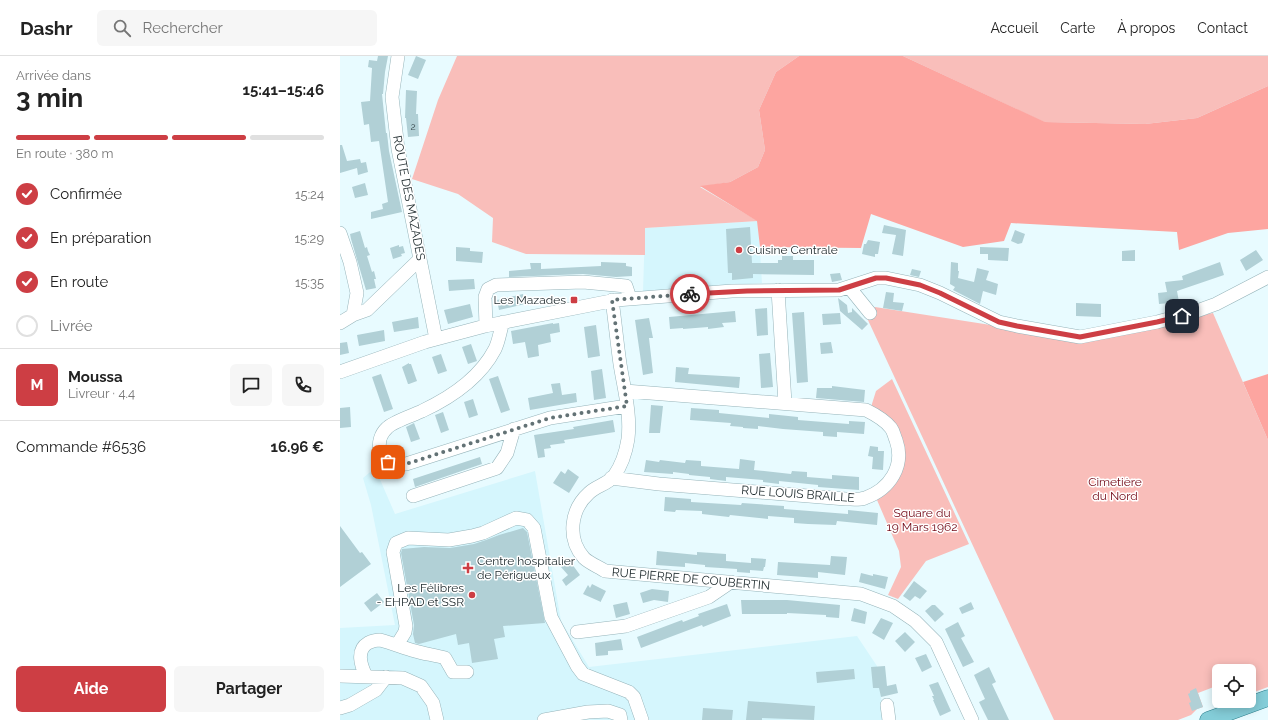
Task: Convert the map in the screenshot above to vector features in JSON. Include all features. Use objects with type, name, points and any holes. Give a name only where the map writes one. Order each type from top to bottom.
[{"type":"main road","points":[[1208,720],[1268,698]]},
{"type":"street","name":"ROUTE DES MAZADES","points":[[398,56],[392,97],[398,149],[436,339]]},
{"type":"street","points":[[340,233],[350,262],[357,293],[353,315]]},
{"type":"street","points":[[340,323],[353,315],[367,310],[420,259]]},
{"type":"street","points":[[340,372],[436,339],[486,326],[612,300],[630,298],[732,291],[844,289],[876,278],[886,278],[920,285],[946,295],[999,322],[1080,337],[1157,322],[1194,312],[1216,304],[1268,277]]},
{"type":"street","points":[[486,326],[485,297],[488,289],[496,285],[583,282],[626,286],[630,298]]},
{"type":"street","points":[[844,289],[870,313]]},
{"type":"street","points":[[778,290],[785,403]]},
{"type":"street","name":"RUE PIERRE DE COUBERTIN","points":[[612,300],[627,406],[629,424],[628,441],[623,458],[611,478],[588,493],[578,507],[572,524],[574,544],[585,559],[605,571],[861,594],[893,606],[916,621],[936,642],[972,720]]},
{"type":"street","points":[[503,322],[495,348],[482,370],[462,389],[435,405],[387,427],[381,435],[378,444],[381,454],[388,462],[397,465],[406,464],[550,418],[627,406]]},
{"type":"street","name":"RUE LOUIS BRAILLE","points":[[611,478],[660,484],[846,499],[863,498],[881,490],[892,479],[898,466],[898,447],[892,429],[879,417],[866,410],[625,391]]},
{"type":"street","points":[[413,496],[498,468],[507,453],[514,429]]},
{"type":"street","points":[[397,645],[405,632],[406,626],[393,552],[396,543],[408,538],[449,540],[472,536],[483,534],[516,518],[527,520],[534,528],[551,616],[577,666],[583,674],[629,692],[634,697],[642,720]]},
{"type":"street","points":[[577,632],[626,626],[709,596],[732,582]]},
{"type":"street","points":[[366,676],[360,658],[362,651],[365,645],[371,641],[378,640],[445,658],[453,672],[467,672]]},
{"type":"street","points":[[340,676],[403,678],[421,686],[433,702],[437,720]]},
{"type":"street","points":[[340,708],[350,705],[376,690],[386,677]]},
{"type":"street","points":[[887,705],[889,720]]},
{"type":"street","points":[[544,720],[588,712],[608,711],[620,715],[621,720]]},
{"type":"shaded area","points":[[799,56],[903,56],[1045,122],[1145,124],[1197,118],[1268,86],[1268,229],[1228,233],[1179,250],[1177,232],[1011,223],[1004,241],[963,247],[871,214],[861,248],[760,247],[757,221],[700,186],[730,182],[758,167],[765,150],[759,110],[776,72]]},
{"type":"shaded area","points":[[758,221],[762,283],[643,292],[645,228]]},
{"type":"shaded area","points":[[1268,374],[1268,440],[1243,382]]},
{"type":"shaded area","name":"Centre hospitalier de Périgueux","points":[[375,468],[395,514],[535,471],[561,621],[589,667],[857,636],[877,666],[884,720],[340,720],[340,628],[395,625],[371,505],[363,478]]},
{"type":"green space","points":[[457,56],[799,56],[776,72],[759,110],[765,150],[758,167],[730,182],[700,187],[758,221],[645,228],[645,255],[526,254],[492,242],[493,218],[458,194],[412,179],[438,100]]},
{"type":"green space","points":[[903,56],[1268,56],[1268,86],[1197,118],[1145,124],[1044,122]]},
{"type":"green space","name":"Cimetière du Nord","points":[[875,307],[1080,339],[1213,313],[1268,440],[1268,687],[1256,691],[1256,664],[1212,664],[1212,688],[1198,693],[1203,707],[1197,709],[1191,715],[1178,720],[1054,720],[867,318]]},
{"type":"green space","name":"Square du 19 Mars 1962","points":[[892,379],[969,544],[926,561],[898,599],[888,595],[901,567],[899,551],[877,500],[889,490],[895,480],[901,455],[871,407],[876,391]]},
{"type":"building","points":[[378,56],[388,56],[382,94],[389,151],[402,212],[371,219],[371,212],[383,209],[382,204],[388,202],[379,141],[371,142],[369,124],[364,125],[361,102],[370,101],[372,68],[368,67],[369,60],[377,61]]},
{"type":"building","points":[[416,56],[426,60],[418,79],[408,75]]},
{"type":"building","points":[[406,90],[417,91],[416,114],[418,114],[419,136],[408,137],[405,118]]},
{"type":"building","points":[[340,145],[342,145],[347,161],[360,159],[361,163],[366,162],[368,172],[358,175],[357,168],[340,173]]},
{"type":"building","points":[[365,183],[368,195],[355,198],[352,187]]},
{"type":"building","points":[[884,225],[906,230],[903,256],[892,254],[896,235],[882,233]]},
{"type":"building","points":[[750,227],[752,263],[778,263],[778,260],[782,260],[782,256],[793,256],[793,260],[814,260],[814,275],[753,274],[753,278],[732,280],[732,273],[728,273],[726,229]]},
{"type":"building","points":[[1015,230],[1025,234],[1022,243],[1018,244],[1011,241]]},
{"type":"building","points":[[360,231],[365,248],[367,247],[370,255],[367,256],[376,279],[374,279],[376,288],[366,290],[350,234]]},
{"type":"building","points":[[868,240],[880,242],[878,254],[875,254],[875,257],[862,254],[864,244],[866,244]]},
{"type":"building","points":[[399,245],[399,247],[403,246],[405,253],[401,254],[402,256],[393,259],[390,248]]},
{"type":"building","points":[[456,247],[470,248],[470,251],[483,252],[482,263],[456,261]]},
{"type":"building","points":[[980,247],[1009,248],[1008,261],[988,260],[988,254],[980,254]]},
{"type":"building","points":[[1135,250],[1135,261],[1122,261],[1122,251]]},
{"type":"building","points":[[1256,250],[1263,260],[1246,271],[1240,260]]},
{"type":"building","points":[[601,262],[626,263],[626,266],[632,267],[632,276],[616,277],[583,274],[509,277],[509,271],[531,269],[530,263],[541,263],[541,269],[601,266]]},
{"type":"building","points":[[951,262],[958,263],[958,278],[974,282],[977,268],[989,271],[986,280],[998,284],[996,295],[983,291],[980,304],[953,290],[955,287],[950,284]]},
{"type":"building","points":[[1220,262],[1224,275],[1177,291],[1179,302],[1159,304],[1158,293],[1167,292],[1165,282],[1183,280],[1182,276]]},
{"type":"building","points":[[912,269],[921,271],[919,277],[910,275]]},
{"type":"building","points":[[840,273],[842,280],[832,282],[830,274]]},
{"type":"building","points":[[474,279],[475,289],[449,291],[448,280]]},
{"type":"building","points":[[886,292],[894,293],[893,302],[904,303],[902,311],[883,308]]},
{"type":"building","points":[[523,294],[525,304],[499,310],[497,300]]},
{"type":"building","points":[[838,298],[847,305],[848,313],[852,312],[852,308],[868,324],[862,330],[840,311]]},
{"type":"building","points":[[1076,303],[1101,304],[1101,317],[1076,316]]},
{"type":"building","points":[[470,304],[473,317],[448,324],[444,310]]},
{"type":"building","points":[[767,308],[768,335],[757,336],[755,309]]},
{"type":"building","points":[[735,311],[736,322],[722,323],[724,327],[708,329],[708,327],[670,329],[669,317]]},
{"type":"building","points":[[804,312],[808,382],[797,383],[792,313]]},
{"type":"building","points":[[840,313],[841,324],[823,325],[822,314]]},
{"type":"building","points":[[418,317],[419,328],[394,332],[392,322]]},
{"type":"building","points":[[649,318],[653,338],[649,338],[653,373],[643,375],[635,320]]},
{"type":"building","points":[[559,323],[560,332],[550,334],[551,342],[538,345],[539,356],[528,358],[525,342],[513,344],[511,331]]},
{"type":"building","points":[[596,325],[600,356],[588,358],[584,327]]},
{"type":"building","points":[[384,330],[385,341],[359,346],[357,335]]},
{"type":"building","points":[[347,342],[349,353],[340,355],[340,343]]},
{"type":"building","points":[[831,342],[833,353],[821,354],[820,343]]},
{"type":"building","points":[[471,344],[477,361],[468,364],[462,347]]},
{"type":"building","points":[[770,353],[773,387],[761,388],[759,354]]},
{"type":"building","points":[[441,354],[447,371],[438,374],[432,357]]},
{"type":"building","points":[[409,363],[411,364],[417,381],[408,384],[402,367]]},
{"type":"building","points":[[676,367],[689,368],[688,374],[740,377],[739,388],[675,382]]},
{"type":"building","points":[[602,369],[606,398],[594,400],[591,371]]},
{"type":"building","points":[[381,374],[393,409],[384,412],[372,377]]},
{"type":"building","points":[[498,376],[510,410],[501,413],[489,379]]},
{"type":"building","points":[[560,383],[562,395],[576,393],[577,402],[530,410],[528,398],[553,393],[551,384]]},
{"type":"building","points":[[832,386],[865,390],[864,402],[816,398],[817,388],[832,388]]},
{"type":"building","points":[[473,399],[478,415],[469,418],[464,402]]},
{"type":"building","points":[[651,405],[663,406],[660,433],[649,433]]},
{"type":"building","points":[[350,407],[351,427],[340,428],[340,408]]},
{"type":"building","points":[[691,408],[719,410],[719,413],[769,418],[769,414],[798,417],[798,420],[849,424],[849,421],[865,422],[864,434],[837,432],[837,437],[823,436],[823,432],[758,426],[758,429],[743,428],[730,426],[731,423],[690,420]]},
{"type":"building","points":[[443,412],[449,430],[441,433],[435,415]]},
{"type":"building","points":[[613,420],[615,432],[564,440],[565,443],[550,445],[551,448],[544,449],[545,457],[538,458],[534,435],[574,429],[573,427]]},
{"type":"building","points":[[414,423],[420,439],[411,442],[406,427]]},
{"type":"building","points":[[870,446],[878,447],[878,451],[884,451],[883,470],[872,469],[873,457],[868,456]]},
{"type":"building","points":[[480,457],[482,464],[415,487],[413,479]]},
{"type":"building","points":[[740,459],[755,461],[754,470],[791,474],[792,471],[807,472],[807,477],[832,479],[832,475],[859,477],[859,490],[818,487],[818,485],[779,481],[779,484],[763,482],[763,480],[726,477],[726,481],[710,479],[710,477],[673,472],[673,474],[644,472],[646,460],[685,463],[686,460],[701,461],[701,466],[739,469]]},
{"type":"building","points":[[568,469],[579,477],[569,493],[553,483],[561,471],[565,474]]},
{"type":"building","points":[[665,497],[691,499],[691,502],[784,506],[784,509],[848,514],[848,510],[878,513],[877,525],[837,521],[836,525],[808,524],[794,523],[794,518],[768,516],[768,519],[730,515],[729,517],[702,514],[702,511],[664,511]]},
{"type":"building","points":[[340,526],[360,553],[362,552],[371,564],[340,587]]},
{"type":"building","name":"Les Félibres - EHPAD et SSR","points":[[523,528],[527,532],[545,623],[503,626],[505,637],[494,639],[498,659],[472,663],[469,643],[458,645],[456,634],[419,644],[415,643],[413,634],[414,625],[401,553],[402,549],[424,547],[450,548],[474,544]]},
{"type":"building","points":[[657,551],[697,555],[697,552],[726,554],[726,561],[751,563],[751,558],[766,559],[763,571],[750,570],[750,573],[737,572],[737,569],[705,567],[705,565],[685,563],[685,567],[656,565]]},
{"type":"building","points":[[831,556],[847,557],[845,575],[818,572],[818,578],[777,575],[778,562],[830,565]]},
{"type":"building","points":[[569,560],[580,575],[566,586],[562,580],[568,575],[561,567]]},
{"type":"building","points":[[861,573],[873,576],[873,574],[888,577],[885,589],[859,582]]},
{"type":"building","points":[[914,581],[927,591],[920,599],[915,596],[910,601],[903,596]]},
{"type":"building","points":[[592,584],[606,591],[601,602],[583,594],[588,585],[590,588]]},
{"type":"building","points":[[652,589],[669,591],[668,602],[654,600],[643,603],[640,593]]},
{"type":"building","points":[[377,593],[384,602],[371,612],[364,603]]},
{"type":"building","points":[[741,600],[787,600],[840,605],[839,618],[826,617],[826,615],[787,613],[742,614]]},
{"type":"building","points":[[627,602],[630,614],[616,618],[613,605]]},
{"type":"building","points":[[971,602],[974,609],[962,614],[959,608]]},
{"type":"building","points":[[727,604],[731,616],[703,627],[702,625],[641,648],[637,637],[682,620],[683,622],[699,616],[698,614]]},
{"type":"building","points":[[932,605],[935,605],[944,614],[935,622],[925,611]]},
{"type":"building","points":[[854,608],[867,612],[865,624],[851,621]]},
{"type":"building","points":[[881,618],[893,623],[884,640],[872,633]]},
{"type":"building","points":[[958,622],[965,636],[961,638],[974,662],[963,667],[945,629]]},
{"type":"building","points":[[905,632],[915,642],[905,652],[895,641]]},
{"type":"building","points":[[621,639],[623,650],[608,651],[608,655],[596,656],[595,643]]},
{"type":"building","points":[[926,654],[932,667],[922,672],[915,658]]},
{"type":"building","points":[[885,666],[887,686],[896,684],[898,693],[881,697],[879,688],[873,688],[871,667]]},
{"type":"building","points":[[989,667],[996,682],[992,684],[1009,720],[988,720],[979,702],[985,699],[974,675]]},
{"type":"building","points":[[854,669],[855,679],[817,683],[816,672]]},
{"type":"building","points":[[938,682],[951,711],[940,716],[933,700],[932,696],[934,696],[929,685]]},
{"type":"building","points":[[1196,688],[1203,707],[1192,711],[1188,694]]},
{"type":"building","points":[[748,701],[815,706],[814,720],[762,718],[762,720],[746,720]]},
{"type":"building","points":[[703,708],[733,710],[732,720],[702,720]]},
{"type":"way so far","points":[[388,462],[397,465],[406,464],[550,418],[627,406],[612,300],[690,294]]},
{"type":"place","name":"Cuisine Centrale","points":[[739,250]]},
{"type":"place","name":"Les Mazades","points":[[574,300]]},
{"type":"place","name":"Centre hospitalier de Périgueux","points":[[468,568]]},
{"type":"place","name":"Les Félibres - EHPAD et SSR","points":[[472,595]]},
{"type":"route","points":[[690,294],[732,291],[839,290],[849,288],[866,280],[886,278],[920,285],[951,297],[999,322],[1080,337],[1182,316]]}]
